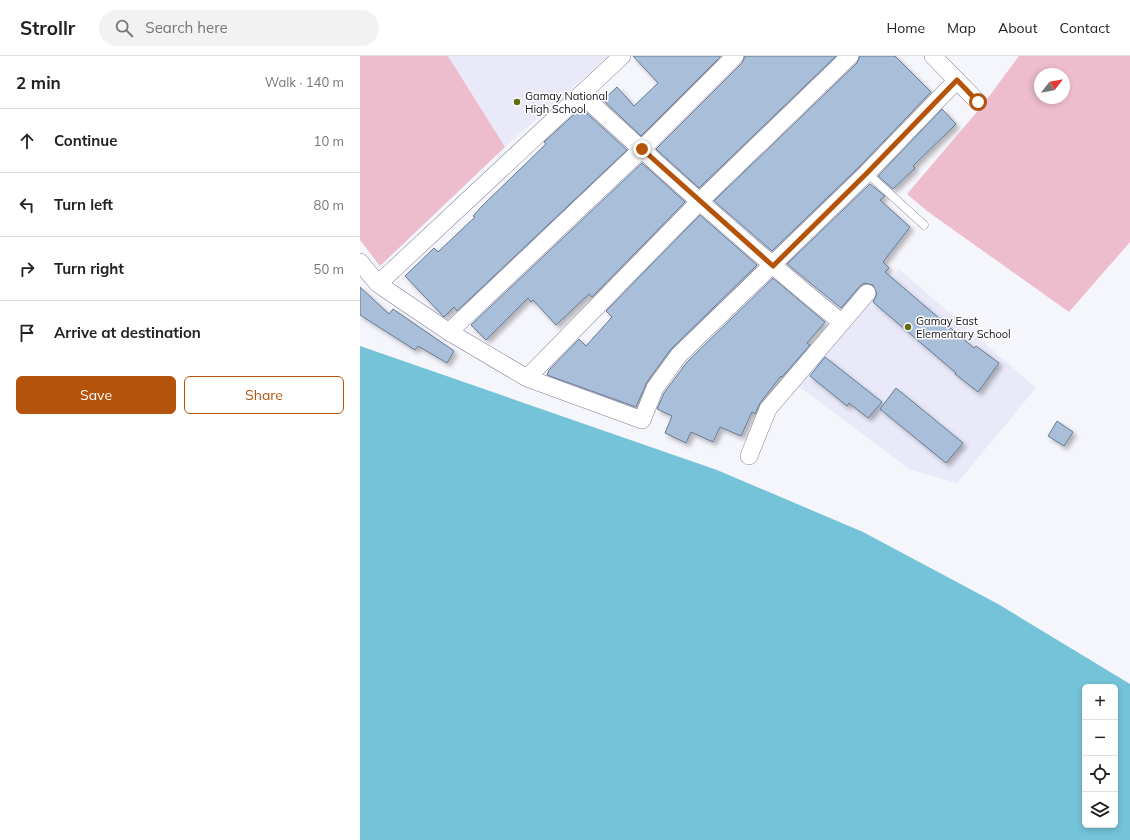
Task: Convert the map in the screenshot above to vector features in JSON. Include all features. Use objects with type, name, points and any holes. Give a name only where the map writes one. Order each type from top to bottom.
[{"type":"street","points":[[378,284],[622,56]]},
{"type":"street","points":[[449,332],[642,149],[735,56]]},
{"type":"street","points":[[527,378],[699,202],[850,56]]},
{"type":"street","points":[[932,56],[978,102]]},
{"type":"street","points":[[360,262],[378,284],[449,332],[527,378],[642,420],[655,388],[679,356],[867,173],[957,80]]},
{"type":"street","points":[[581,94],[699,202],[841,322]]},
{"type":"street","points":[[749,456],[768,409],[867,293]]},
{"type":"lane","points":[[867,173],[924,225]]},
{"type":"shaded area","points":[[360,56],[448,56],[505,147],[380,266],[360,240]]},
{"type":"shaded area","name":"Gamay National High School","points":[[448,56],[608,56],[505,147]]},
{"type":"shaded area","points":[[1019,56],[1130,56],[1130,242],[1069,312],[927,211],[907,194],[982,106]]},
{"type":"shaded area","name":"Gamay East Elementary School","points":[[899,269],[1036,388],[957,483],[909,469],[798,386]]},
{"type":"water","points":[[360,346],[717,470],[863,532],[998,604],[1130,684],[1130,840],[360,840]]},
{"type":"building","points":[[633,56],[721,56],[641,136],[603,100],[617,87],[634,106],[658,83]]},
{"type":"building","points":[[745,56],[836,56],[699,188],[656,149],[742,63]]},
{"type":"building","points":[[860,56],[895,56],[931,92],[860,166],[772,251],[714,201],[857,63]]},
{"type":"building","points":[[581,108],[627,150],[457,311],[454,307],[444,317],[405,276],[434,248],[438,252],[475,217],[473,216],[482,206],[546,144],[544,142]]},
{"type":"building","points":[[942,109],[956,124],[913,166],[915,168],[893,189],[878,176]]},
{"type":"building","points":[[642,163],[685,202],[592,297],[589,294],[556,325],[533,300],[531,302],[528,298],[486,340],[471,325]]},
{"type":"building","points":[[870,184],[885,196],[880,200],[910,227],[883,262],[889,268],[885,272],[974,348],[976,346],[999,363],[978,392],[955,374],[956,373],[873,302],[877,294],[873,285],[864,283],[841,308],[787,264]]},
{"type":"building","points":[[700,215],[757,265],[671,349],[647,382],[636,407],[547,375],[549,370],[579,339],[586,346],[612,317],[606,311]]},
{"type":"building","points":[[773,278],[825,322],[807,343],[810,345],[782,377],[781,376],[760,403],[755,414],[752,412],[741,436],[720,427],[713,442],[691,432],[686,443],[665,433],[672,416],[657,409],[664,393],[687,362]]},
{"type":"building","points":[[360,287],[389,314],[393,309],[454,351],[447,363],[418,346],[415,350],[360,315]]},
{"type":"building","points":[[825,357],[882,402],[868,418],[849,403],[847,406],[810,376]]},
{"type":"building","points":[[896,388],[963,443],[946,463],[880,409]]},
{"type":"building","points":[[1057,421],[1073,432],[1064,446],[1048,436]]},
{"type":"place","name":"Gamay National High School","points":[[517,102]]},
{"type":"place","name":"Gamay East Elementary School","points":[[908,327]]},
{"type":"route","points":[[642,149],[699,202],[773,266],[867,173],[957,80],[978,102]]}]
